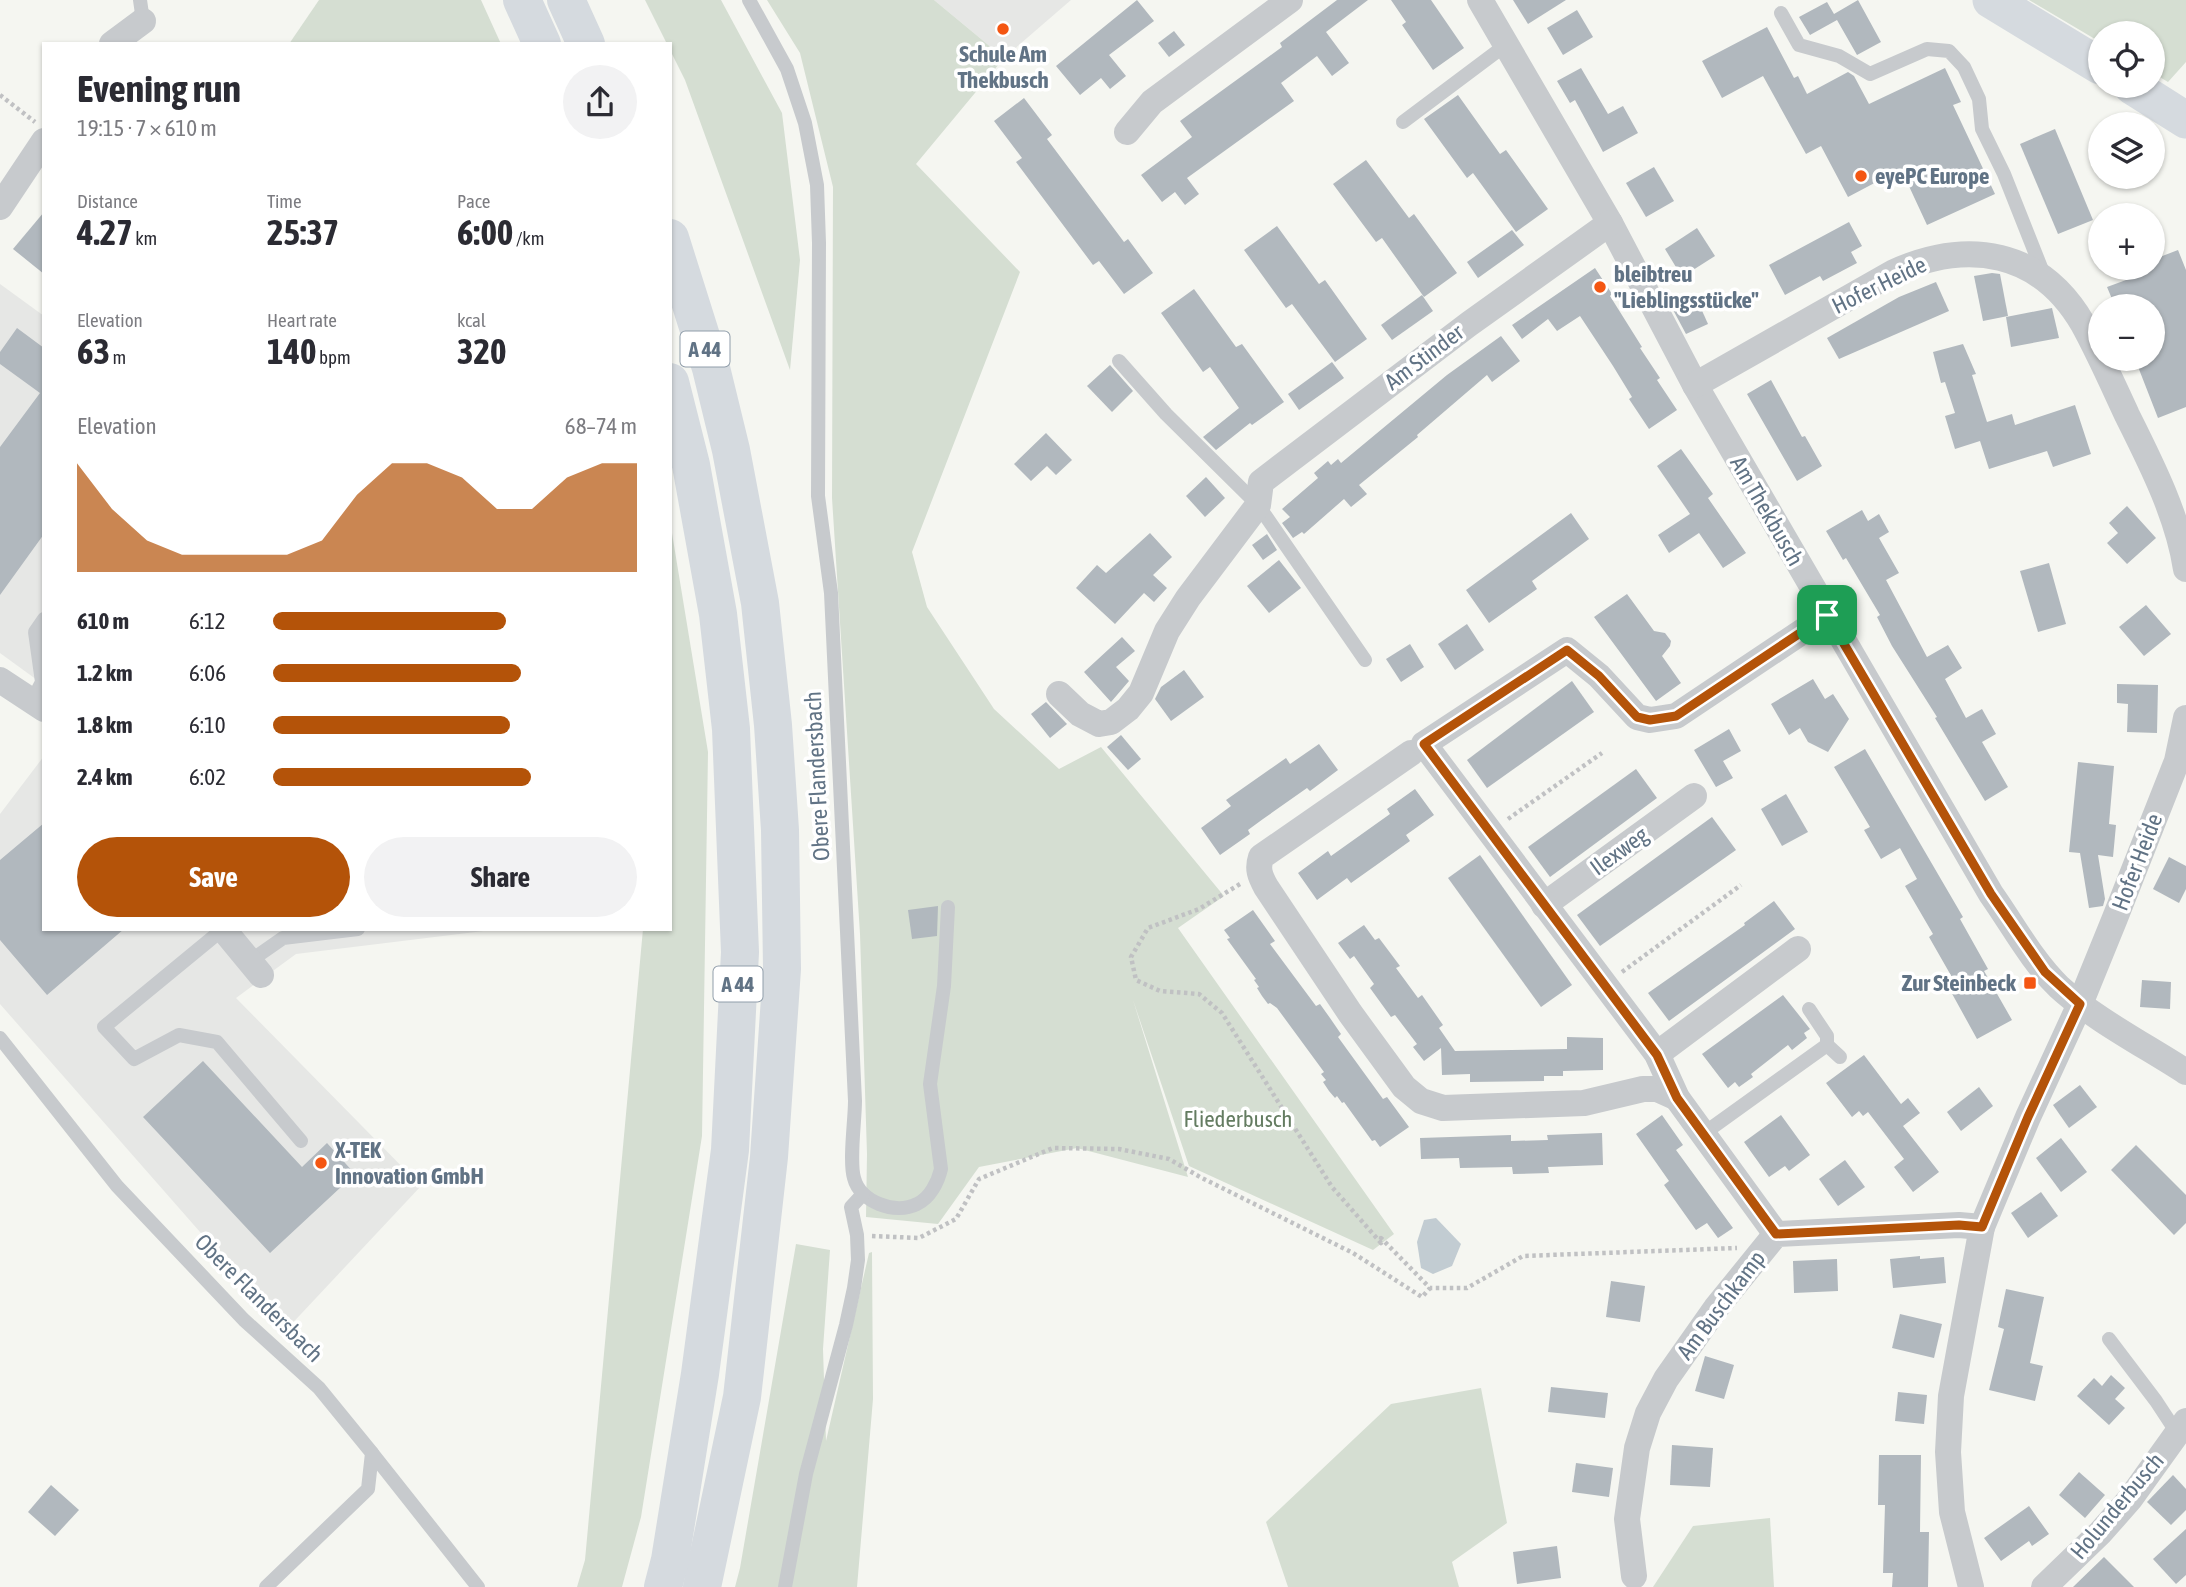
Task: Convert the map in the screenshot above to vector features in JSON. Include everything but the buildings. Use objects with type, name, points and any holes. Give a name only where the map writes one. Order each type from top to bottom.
[{"type":"highway","points":[[522,0],[541,42]]},
{"type":"highway","points":[[566,0],[585,42]]},
{"type":"highway","name":"A 44","points":[[672,244],[707,355],[731,450],[760,603],[773,725],[780,844],[782,969],[769,1157],[742,1397],[702,1587]]},
{"type":"highway","name":"A 44","points":[[663,1587],[670,1560],[700,1374],[730,1150],[740,951],[731,729],[718,614],[691,465],[672,390]]},
{"type":"main road","points":[[1991,0],[2088,59]]},
{"type":"main road","points":[[2151,98],[2186,120]]},
{"type":"street","points":[[1126,132],[1152,102],[1290,0]]},
{"type":"street","name":"Am Thekbusch","points":[[1480,0],[1610,223],[1695,385],[1991,894],[2045,972],[2080,1004],[2186,1072]]},
{"type":"street","points":[[114,42],[141,10]]},
{"type":"street","points":[[0,207],[42,144]]},
{"type":"street","name":"Am Stinder","points":[[1059,694],[1080,714],[1099,724],[1111,722],[1128,709],[1141,693],[1167,631],[1188,598],[1258,505],[1261,482],[1458,332],[1610,223]]},
{"type":"street","name":"Hofer Heide","points":[[1695,385],[1894,272],[1920,261],[1948,254],[1995,255],[2032,271],[2048,283],[2082,323],[2150,462],[2176,530],[2186,569]]},
{"type":"street","points":[[1677,1098],[1657,1089],[1643,1089],[1584,1103],[1443,1108],[1421,1101],[1404,1087],[1350,1013],[1259,875],[1258,866],[1261,857],[1418,748],[1567,650],[1599,676],[1637,717],[1650,720],[1676,716],[1827,615]]},
{"type":"street","points":[[0,680],[38,705]]},
{"type":"street","name":"Hofer Heide","points":[[2080,1004],[2177,761],[2186,718]]},
{"type":"street","points":[[1418,748],[1490,832],[1657,1055],[1677,1098],[1776,1234]]},
{"type":"street","name":"Ilexweg","points":[[1544,905],[1694,796]]},
{"type":"street","points":[[225,931],[255,968]]},
{"type":"street","points":[[1657,1055],[1798,949]]},
{"type":"street","points":[[1971,1587],[1952,1513],[1948,1452],[1951,1396],[1982,1227],[2028,1117],[2080,1004]]},
{"type":"street","name":"Am Buschkamp","points":[[1634,1576],[1627,1519],[1637,1448],[1648,1413],[1666,1379],[1716,1308],[1776,1234],[1959,1225],[1982,1227]]},
{"type":"street","name":"Holunderbusch","points":[[2044,1587],[2100,1533],[2130,1499],[2181,1427]]},
{"type":"lane","name":"Obere Flandersbach","points":[[749,0],[787,69],[804,123],[817,185],[818,496],[833,620],[855,1101],[853,1175],[863,1194]]},
{"type":"lane","points":[[1782,13],[1799,45],[1839,56],[1870,74],[1927,49],[1949,51],[1964,67],[1979,99],[1982,129],[2004,174],[2048,283]]},
{"type":"lane","points":[[1403,122],[1507,44]]},
{"type":"lane","points":[[1119,361],[1166,414],[1258,505],[1365,660]]},
{"type":"lane","points":[[38,705],[42,682],[35,632],[42,622]]},
{"type":"lane","points":[[785,1587],[806,1474],[852,1301],[858,1260],[857,1235],[851,1207],[863,1194],[886,1206],[909,1207],[927,1197],[939,1178],[940,1152],[930,1099],[930,1084],[944,986],[948,907]]},
{"type":"lane","points":[[221,931],[104,1027],[134,1059],[179,1035],[216,1042],[301,1141]]},
{"type":"lane","points":[[255,968],[283,938],[341,931]]},
{"type":"lane","points":[[1809,1009],[1827,1035],[1827,1045],[1840,1057]]},
{"type":"lane","name":"Obere Flandersbach","points":[[0,1038],[117,1186],[244,1320],[319,1388],[478,1587]]},
{"type":"lane","points":[[1703,1134],[1827,1045]]},
{"type":"lane","points":[[2109,1339],[2156,1401],[2181,1427]]},
{"type":"lane","points":[[266,1587],[368,1489],[372,1453]]},
{"type":"path","points":[[0,94],[42,127]]},
{"type":"path","points":[[1490,832],[1602,753]]},
{"type":"path","points":[[1259,875],[1199,909],[1149,928],[1131,957],[1136,980],[1160,991],[1199,994],[1222,1013],[1332,1187],[1381,1243],[1381,1238],[1430,1288],[1467,1288],[1523,1256],[1745,1248]]},
{"type":"path","points":[[1604,985],[1741,885]]},
{"type":"path","points":[[857,1235],[919,1238],[956,1219],[979,1179],[994,1172],[1053,1148],[1119,1149],[1169,1159],[1353,1253],[1422,1297],[1430,1288]]},
{"type":"shaded area","name":"Schule Am Thekbusch","points":[[934,0],[1071,0],[1004,58]]},
{"type":"shaded area","points":[[0,284],[42,315],[42,684],[0,653]]},
{"type":"shaded area","points":[[42,759],[42,931],[484,931],[296,954],[236,998],[421,1186],[286,1330],[0,1004],[0,814]]},
{"type":"shaded area","points":[[1436,1218],[1461,1244],[1452,1266],[1433,1274],[1421,1268],[1417,1242],[1424,1220]]},
{"type":"green space","points":[[319,0],[481,0],[500,42],[290,42]]},
{"type":"green space","points":[[645,0],[721,0],[782,113],[800,260],[790,370],[685,80],[672,54],[672,42],[666,42]]},
{"type":"green space","name":"Fliederbusch","points":[[767,0],[934,0],[1004,58],[916,164],[1020,272],[912,552],[927,607],[994,709],[1059,769],[1101,747],[1224,896],[1178,928],[1394,1234],[1373,1250],[1189,1166],[1133,1000],[1188,1177],[1077,1148],[979,1167],[938,1224],[866,1217],[867,1154],[860,934],[832,498],[833,187],[800,53]]},
{"type":"green space","points":[[2029,0],[2186,0],[2186,62],[2168,82],[2165,80],[2165,21],[2088,21],[2088,35]]},
{"type":"green space","points":[[672,533],[708,752],[702,1136],[641,1517],[622,1587],[577,1587],[585,1560],[643,931],[672,931]]},
{"type":"green space","points":[[796,1244],[830,1250],[823,1349],[826,1441],[869,1253],[872,1252],[873,1399],[857,1587],[735,1587],[740,1568]]},
{"type":"green space","points":[[1481,1388],[1507,1523],[1452,1562],[1459,1587],[1288,1587],[1266,1522],[1391,1404]]},
{"type":"green space","points":[[1770,1518],[1774,1587],[1653,1587],[1693,1526]]},
{"type":"place","name":"Schule Am Thekbusch","points":[[1003,29]]},
{"type":"place","name":"eyePC Europe","points":[[1861,176]]},
{"type":"place","name":"bleibtreu \"Lieblingsstücke\"","points":[[1600,287]]},
{"type":"place","name":"Zur Steinbeck","points":[[2030,983]]},
{"type":"place","name":"X-TEK Innovation GmbH","points":[[321,1163]]},
{"type":"route","points":[[1827,615],[1991,894],[2045,972],[2080,1004],[2028,1117],[1982,1227],[1959,1225],[1776,1234],[1677,1098],[1657,1055],[1424,744],[1567,650],[1599,676],[1637,717],[1650,720],[1676,716],[1827,615]]}]
